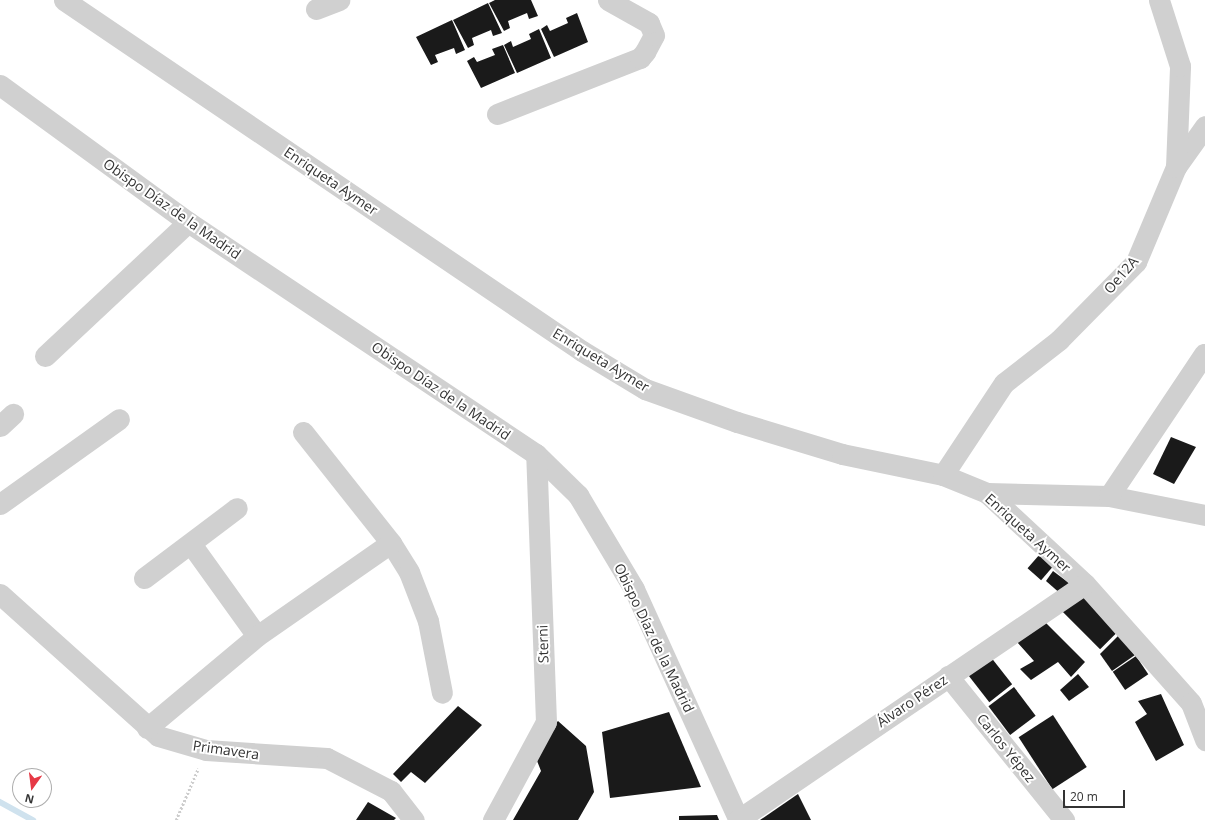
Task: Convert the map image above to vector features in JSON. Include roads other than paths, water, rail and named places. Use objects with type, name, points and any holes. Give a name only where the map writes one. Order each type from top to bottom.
[{"type":"street","name":"Enriqueta Aymer","points":[[64,0],[582,351],[645,389],[737,422],[842,454],[943,475],[987,494],[1085,584],[1191,703],[1205,740]]},
{"type":"street","points":[[316,9],[339,0]]},
{"type":"street","points":[[498,114],[640,58],[654,35],[649,23],[608,0]]},
{"type":"street","name":"Oe12A","points":[[943,475],[1004,383],[1059,340],[1136,262],[1176,167],[1180,66],[1159,0]]},
{"type":"street","name":"Obispo Díaz de la Madrid","points":[[0,85],[188,222],[536,454],[578,495],[634,589],[739,819]]},
{"type":"street","points":[[1176,167],[1205,126]]},
{"type":"street","points":[[45,356],[188,222]]},
{"type":"street","points":[[1109,496],[1204,354]]},
{"type":"street","points":[[0,504],[119,419]]},
{"type":"street","points":[[303,432],[391,543],[409,572],[428,621],[442,693]]},
{"type":"street","name":"Sterni","points":[[493,820],[546,722],[536,454]]},
{"type":"street","points":[[987,494],[1109,496],[1205,515]]},
{"type":"street","points":[[144,578],[237,508]]},
{"type":"street","points":[[147,728],[256,636],[391,543]]},
{"type":"street","points":[[190,544],[256,636]]},
{"type":"street","name":"Álvaro Pérez","points":[[739,819],[1085,584]]},
{"type":"street","name":"Primavera","points":[[0,594],[147,728],[158,736],[206,750],[327,758],[391,791],[414,820]]},
{"type":"street","name":"Carlos Yépez","points":[[948,676],[1064,820]]},
{"type":"waterway","points":[[0,802],[33,820]]}]
